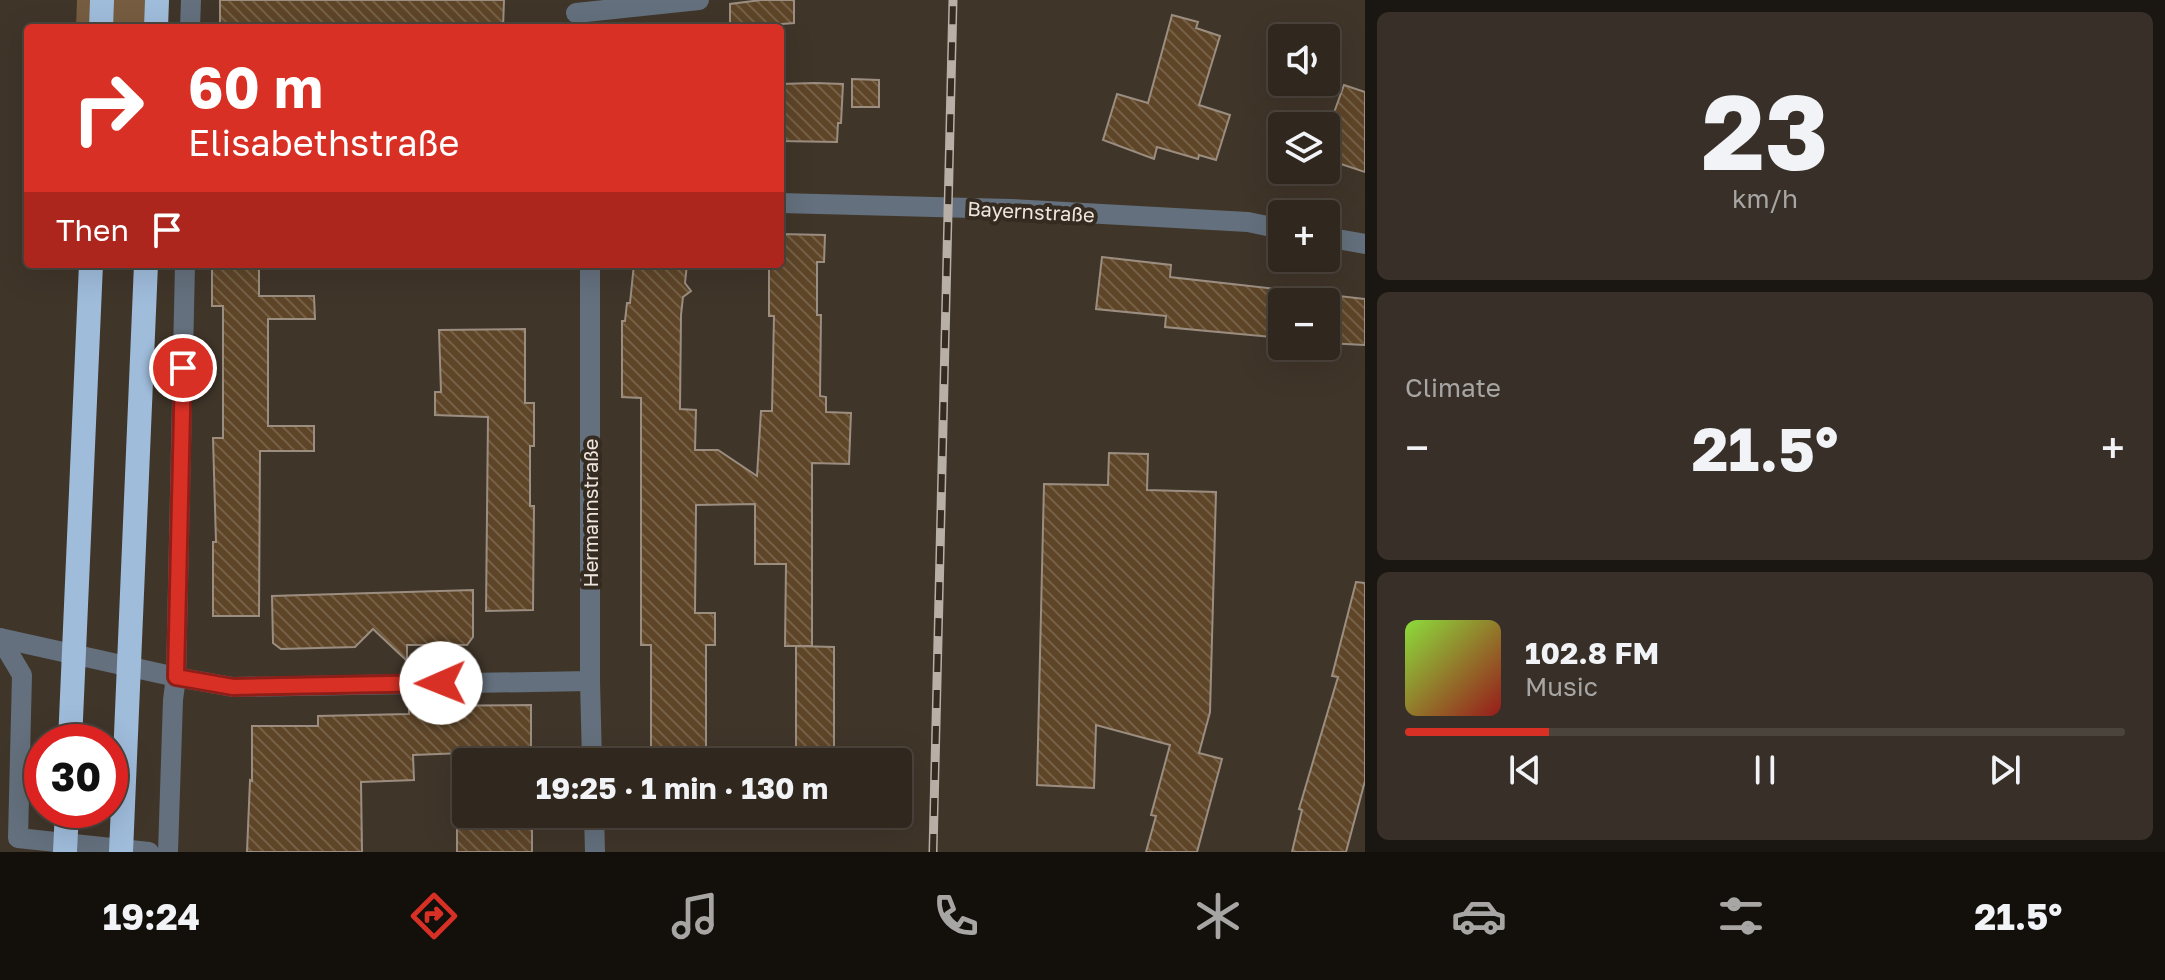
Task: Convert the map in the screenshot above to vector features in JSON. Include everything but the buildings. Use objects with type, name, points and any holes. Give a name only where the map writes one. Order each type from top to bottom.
[{"type":"highway","points":[[101,24],[102,0]]},
{"type":"highway","points":[[156,24],[157,0]]},
{"type":"highway","points":[[71,724],[91,268]]},
{"type":"highway","points":[[121,852],[146,268]]},
{"type":"highway","points":[[65,852],[66,828]]},
{"type":"street","points":[[190,24],[191,0]]},
{"type":"street","points":[[576,14],[699,0]]},
{"type":"street","name":"Bayernstraße","points":[[784,203],[1026,210],[1248,222],[1268,226]]},
{"type":"street","points":[[1340,240],[1365,244]]},
{"type":"street","points":[[168,852],[176,677],[185,268]]},
{"type":"street","name":"Hermannstraße","points":[[590,268],[592,748]]},
{"type":"street","points":[[0,638],[233,687],[590,681]]},
{"type":"street","points":[[0,638],[22,675],[18,845],[149,852]]},
{"type":"street","points":[[594,828],[595,852]]},
{"type":"shaded area","points":[[77,0],[168,0],[167,24],[76,24]]},
{"type":"railway","points":[[933,852],[953,0]]},
{"type":"route","points":[[183,368],[176,677],[233,687],[441,683]]}]
